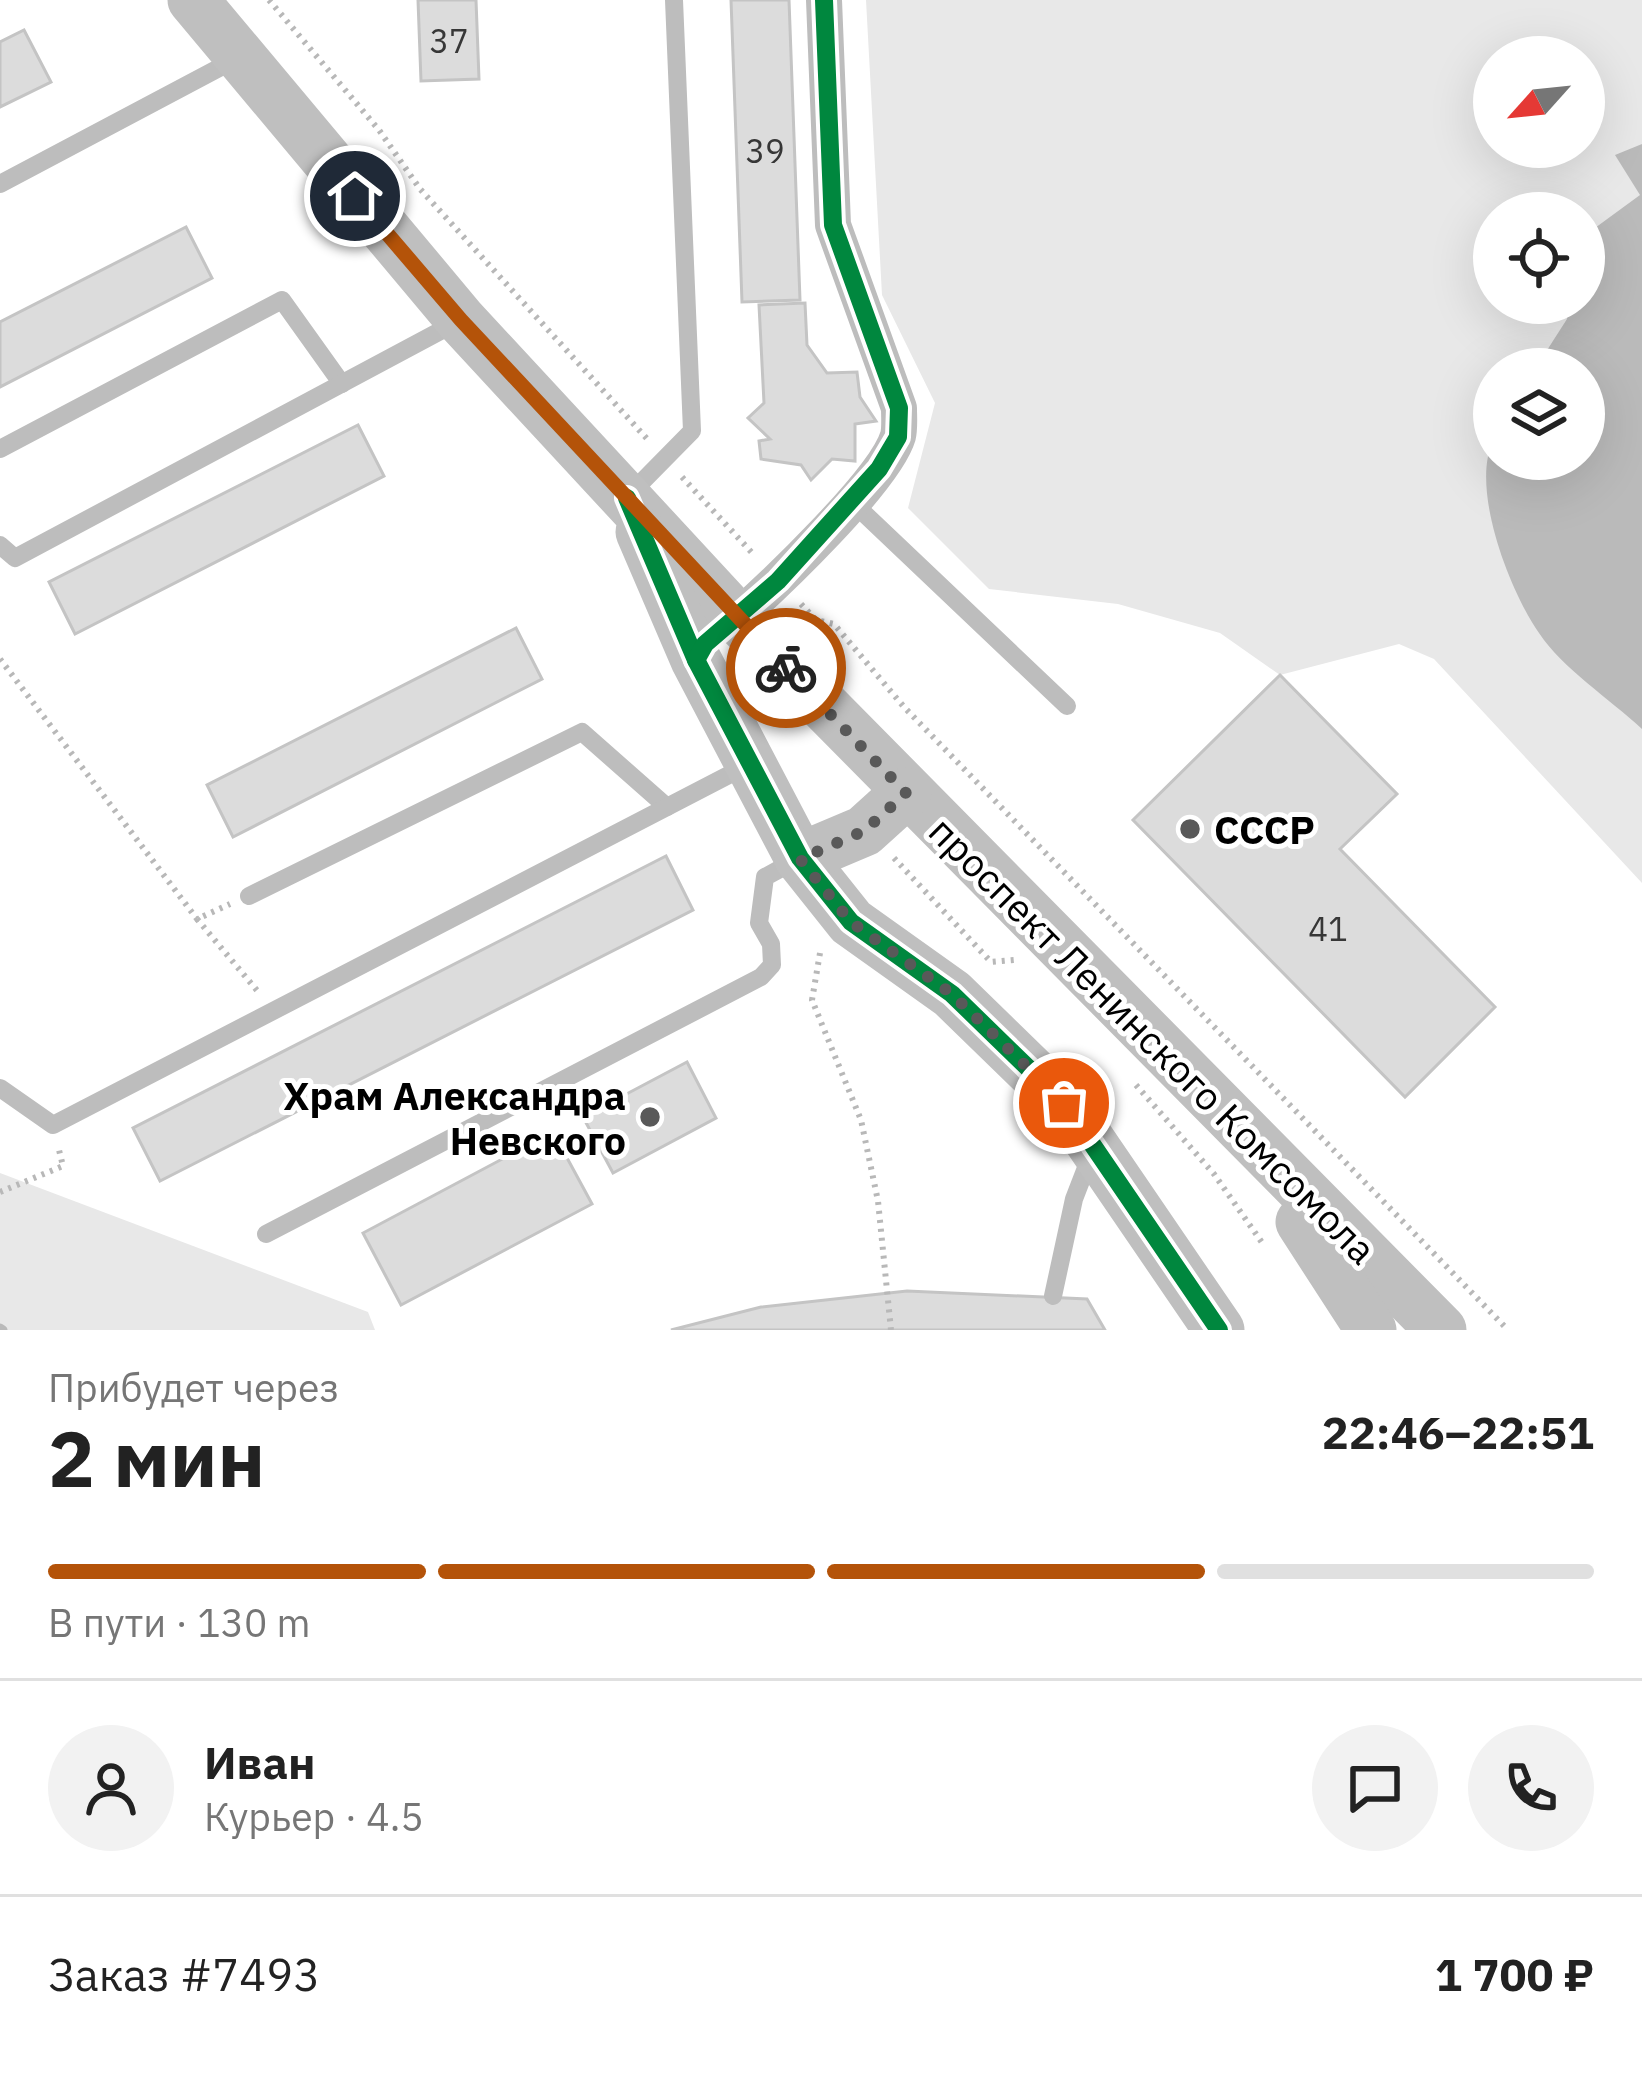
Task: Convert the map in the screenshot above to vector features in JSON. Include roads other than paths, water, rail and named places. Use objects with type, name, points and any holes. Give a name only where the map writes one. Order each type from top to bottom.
[{"type":"main road","name":"проспект Ленинского Комсомола","points":[[193,0],[461,320],[737,618],[1441,1330]]},
{"type":"main road","points":[[627,498],[696,660],[800,859],[851,922],[952,994],[998,1034],[1095,1145],[1219,1330]]},
{"type":"main road","points":[[696,660],[705,644],[737,618]]},
{"type":"main road","points":[[800,859],[864,831],[906,793]]},
{"type":"main road","points":[[1180,1064],[1263,1169],[1371,1330]]},
{"type":"street","points":[[737,618],[778,581],[898,437],[899,408],[833,224],[824,0]]},
{"type":"lane","points":[[627,498],[692,431],[674,0]]},
{"type":"lane","points":[[0,184],[240,57]]},
{"type":"lane","points":[[0,449],[281,300],[342,384]]},
{"type":"lane","points":[[0,545],[15,558],[461,320]]},
{"type":"lane","points":[[850,500],[1067,706]]},
{"type":"lane","points":[[250,896],[582,731],[667,807]]},
{"type":"lane","points":[[0,1088],[53,1125],[750,764]]},
{"type":"lane","points":[[266,1234],[761,976],[772,965],[772,944],[759,923],[765,877],[800,859]]},
{"type":"lane","points":[[1053,1296],[1074,1199],[1095,1145]]},
{"type":"place","name":"СССР","points":[[1190,829]]},
{"type":"place","name":"Храм Александра Невского","points":[[650,1117]]}]
